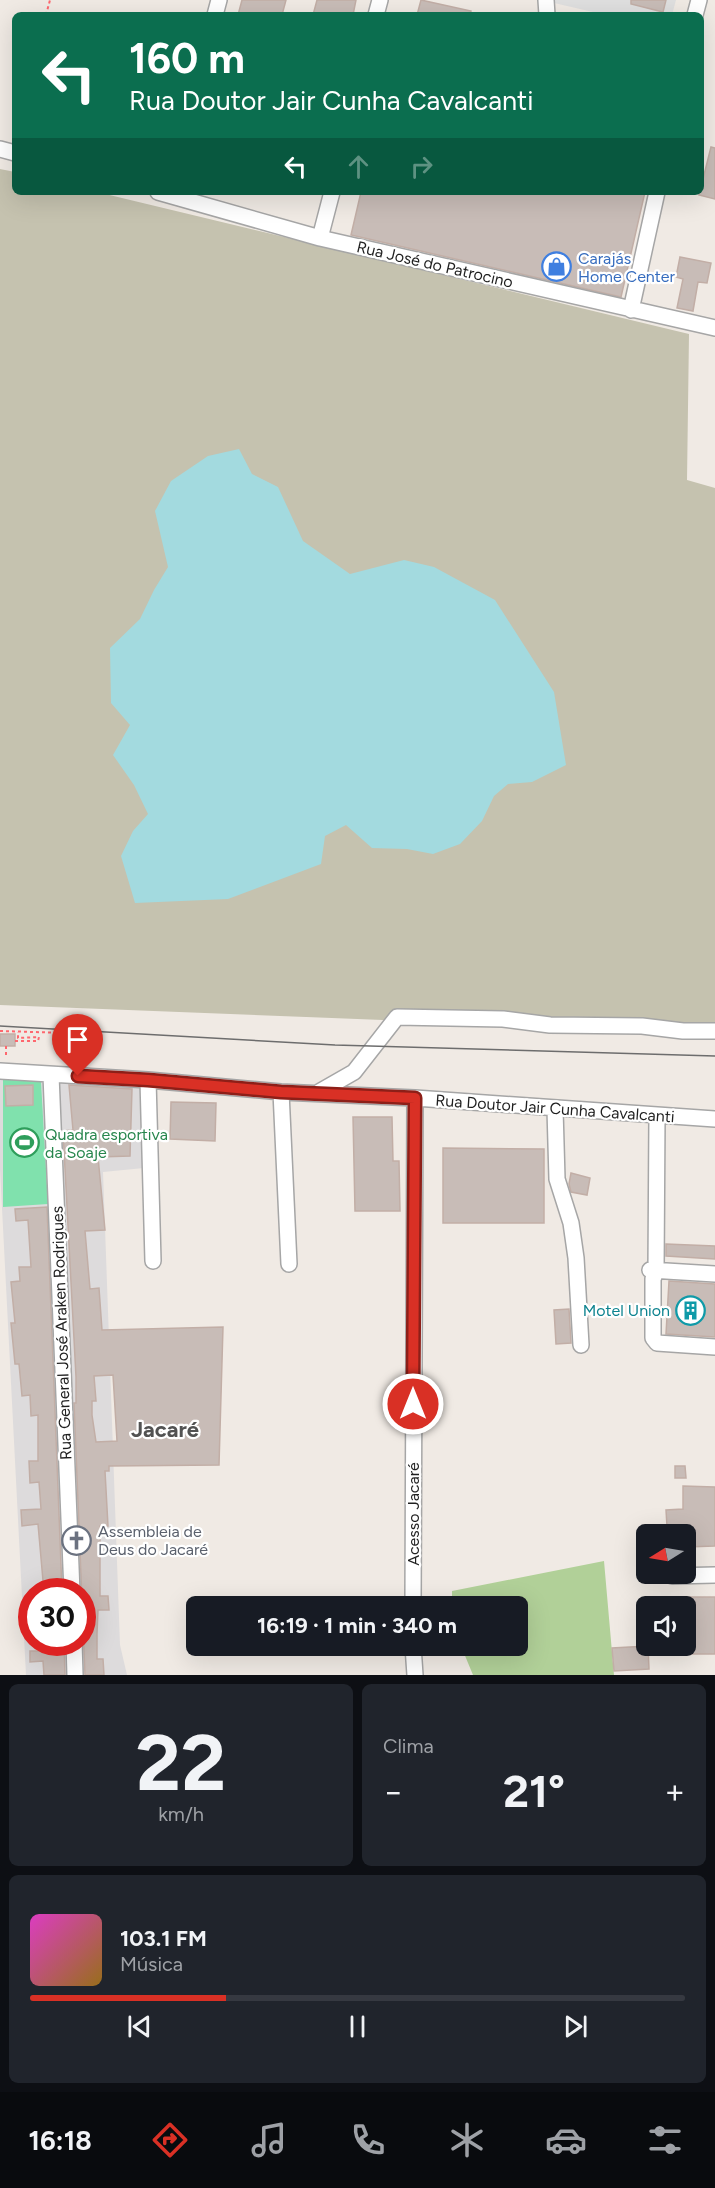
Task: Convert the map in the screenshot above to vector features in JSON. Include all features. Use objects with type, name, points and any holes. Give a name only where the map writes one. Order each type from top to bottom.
[{"type":"street","name":"Rua José do Patrocino","points":[[174,195],[320,238],[715,328]]},
{"type":"street","points":[[320,238],[331,195]]},
{"type":"street","points":[[632,310],[656,195]]},
{"type":"street","points":[[318,1093],[354,1072],[397,1017],[502,1019],[550,1025],[642,1026],[683,1031],[715,1031]]},
{"type":"street","name":"Rua Doutor Jair Cunha Cavalcanti","points":[[0,1071],[148,1080],[281,1092],[415,1098],[715,1119]]},
{"type":"street","name":"Rua General José Araken Rodrigues","points":[[51,1075],[71,1578]]},
{"type":"street","points":[[148,1080],[153,1261]]},
{"type":"street","points":[[281,1092],[289,1264]]},
{"type":"street","name":"Acesso Jacaré","points":[[413,1596],[415,1098]]},
{"type":"street","points":[[555,1109],[557,1179],[571,1223],[576,1258],[581,1345]]},
{"type":"street","points":[[652,1115],[653,1338],[657,1343],[715,1347]]},
{"type":"street","points":[[653,1273],[715,1274]]},
{"type":"street","points":[[696,1575],[715,1575]]},
{"type":"street","points":[[74,1656],[75,1675]]},
{"type":"street","points":[[414,1656],[415,1675]]},
{"type":"path","points":[[0,1031],[102,1035]]},
{"type":"path","points":[[15,1041],[38,1041],[39,1037],[18,1038],[18,1032]]},
{"type":"shaded area","points":[[541,0],[676,0],[673,12],[593,12]]},
{"type":"shaded area","points":[[0,169],[12,171],[12,195],[110,195],[689,334],[687,480],[715,488],[715,1033],[0,1005]]},
{"type":"shaded area","points":[[0,1073],[145,1083],[144,1168],[103,1172],[120,1645],[127,1675],[26,1675],[25,1656],[96,1656],[96,1578],[21,1578],[0,1169]]},
{"type":"green space","name":"Quadra esportiva da Soaje","points":[[3,1077],[41,1082],[48,1204],[3,1207]]},
{"type":"green space","points":[[604,1561],[614,1675],[473,1675],[465,1656],[528,1656],[528,1596],[452,1596],[452,1591]]},
{"type":"water","points":[[239,449],[252,474],[278,487],[303,541],[350,574],[404,560],[434,567],[495,600],[554,692],[566,765],[532,782],[508,784],[494,796],[482,821],[460,844],[433,854],[407,849],[372,848],[346,825],[325,836],[321,864],[228,899],[135,903],[121,856],[133,831],[148,814],[134,785],[113,755],[130,725],[111,703],[110,648],[140,619],[168,567],[155,511],[171,481],[208,456]]},
{"type":"building","points":[[242,0],[286,0],[283,12],[239,12]]},
{"type":"building","points":[[317,0],[356,0],[354,12],[314,12]]},
{"type":"building","points":[[421,0],[471,11],[471,12],[418,12]]},
{"type":"building","points":[[631,0],[666,0],[663,12],[631,4]]},
{"type":"building","points":[[711,147],[715,148],[715,199],[699,195],[704,195],[704,175]]},
{"type":"building","name":"Carajás Home Center","points":[[360,195],[644,195],[621,297],[351,235]]},
{"type":"building","points":[[680,257],[711,263],[707,283],[698,282],[693,311],[677,308],[683,279],[676,277]]},
{"type":"building","points":[[0,1034],[15,1034],[15,1046],[0,1046]]},
{"type":"building","points":[[33,1085],[33,1105],[6,1106],[5,1086]]},
{"type":"building","points":[[69,1085],[132,1089],[130,1156],[98,1157],[105,1230],[85,1231],[90,1289],[99,1288],[102,1330],[223,1327],[219,1465],[109,1466],[109,1471],[105,1471],[108,1526],[100,1526],[100,1596],[108,1596],[109,1610],[98,1610],[97,1633],[97,1659],[103,1659],[104,1675],[85,1675],[84,1656],[96,1656],[96,1578],[81,1578],[74,1403],[76,1403],[76,1377],[63,1131],[73,1130]],"holes":[[[113,1375],[117,1441],[96,1442],[92,1415],[92,1401],[96,1401],[94,1376]]]},
{"type":"building","points":[[171,1102],[216,1103],[215,1141],[170,1139]]},
{"type":"building","points":[[353,1117],[392,1117],[393,1161],[399,1161],[400,1211],[355,1211]]},
{"type":"building","points":[[443,1148],[544,1149],[544,1223],[443,1223]]},
{"type":"building","points":[[571,1173],[590,1178],[587,1195],[571,1192],[569,1184]]},
{"type":"building","points":[[47,1207],[61,1578],[43,1578],[38,1524],[22,1526],[21,1510],[41,1509],[39,1482],[30,1483],[29,1461],[38,1461],[38,1415],[31,1416],[30,1395],[22,1396],[19,1364],[15,1364],[11,1323],[15,1323],[11,1282],[20,1281],[19,1267],[31,1267],[28,1220],[16,1221],[15,1209]]},
{"type":"building","points":[[666,1244],[715,1246],[715,1259],[666,1256]]},
{"type":"building","name":"Motel Union","points":[[669,1281],[715,1284],[715,1337],[666,1334]]},
{"type":"building","points":[[569,1309],[571,1343],[556,1344],[554,1310]]},
{"type":"building","points":[[675,1466],[685,1466],[686,1478],[675,1478]]},
{"type":"building","points":[[683,1486],[715,1487],[715,1546],[696,1547],[696,1524],[667,1524],[666,1510],[683,1509]]},
{"type":"building","points":[[696,1597],[715,1597],[715,1654],[696,1654]]},
{"type":"building","points":[[636,1647],[636,1656],[648,1656],[649,1669],[614,1671],[612,1648]]},
{"type":"building","points":[[30,1656],[64,1656],[65,1675],[44,1675],[43,1661],[30,1662]]},
{"type":"tram line","points":[[0,1026],[335,1045],[715,1056]]},
{"type":"place","name":"Carajás Home Center","points":[[557,267]]},
{"type":"place","name":"Quadra esportiva da Soaje","points":[[24,1143]]},
{"type":"place","name":"Motel Union","points":[[691,1310]]},
{"type":"place","name":"Assembleia de Deus do Jacaré","points":[[77,1540]]},
{"type":"district","name":"Jacaré","points":[[165,1429]]},
{"type":"route","points":[[78,1076],[281,1092],[415,1098],[413,1404]]}]
